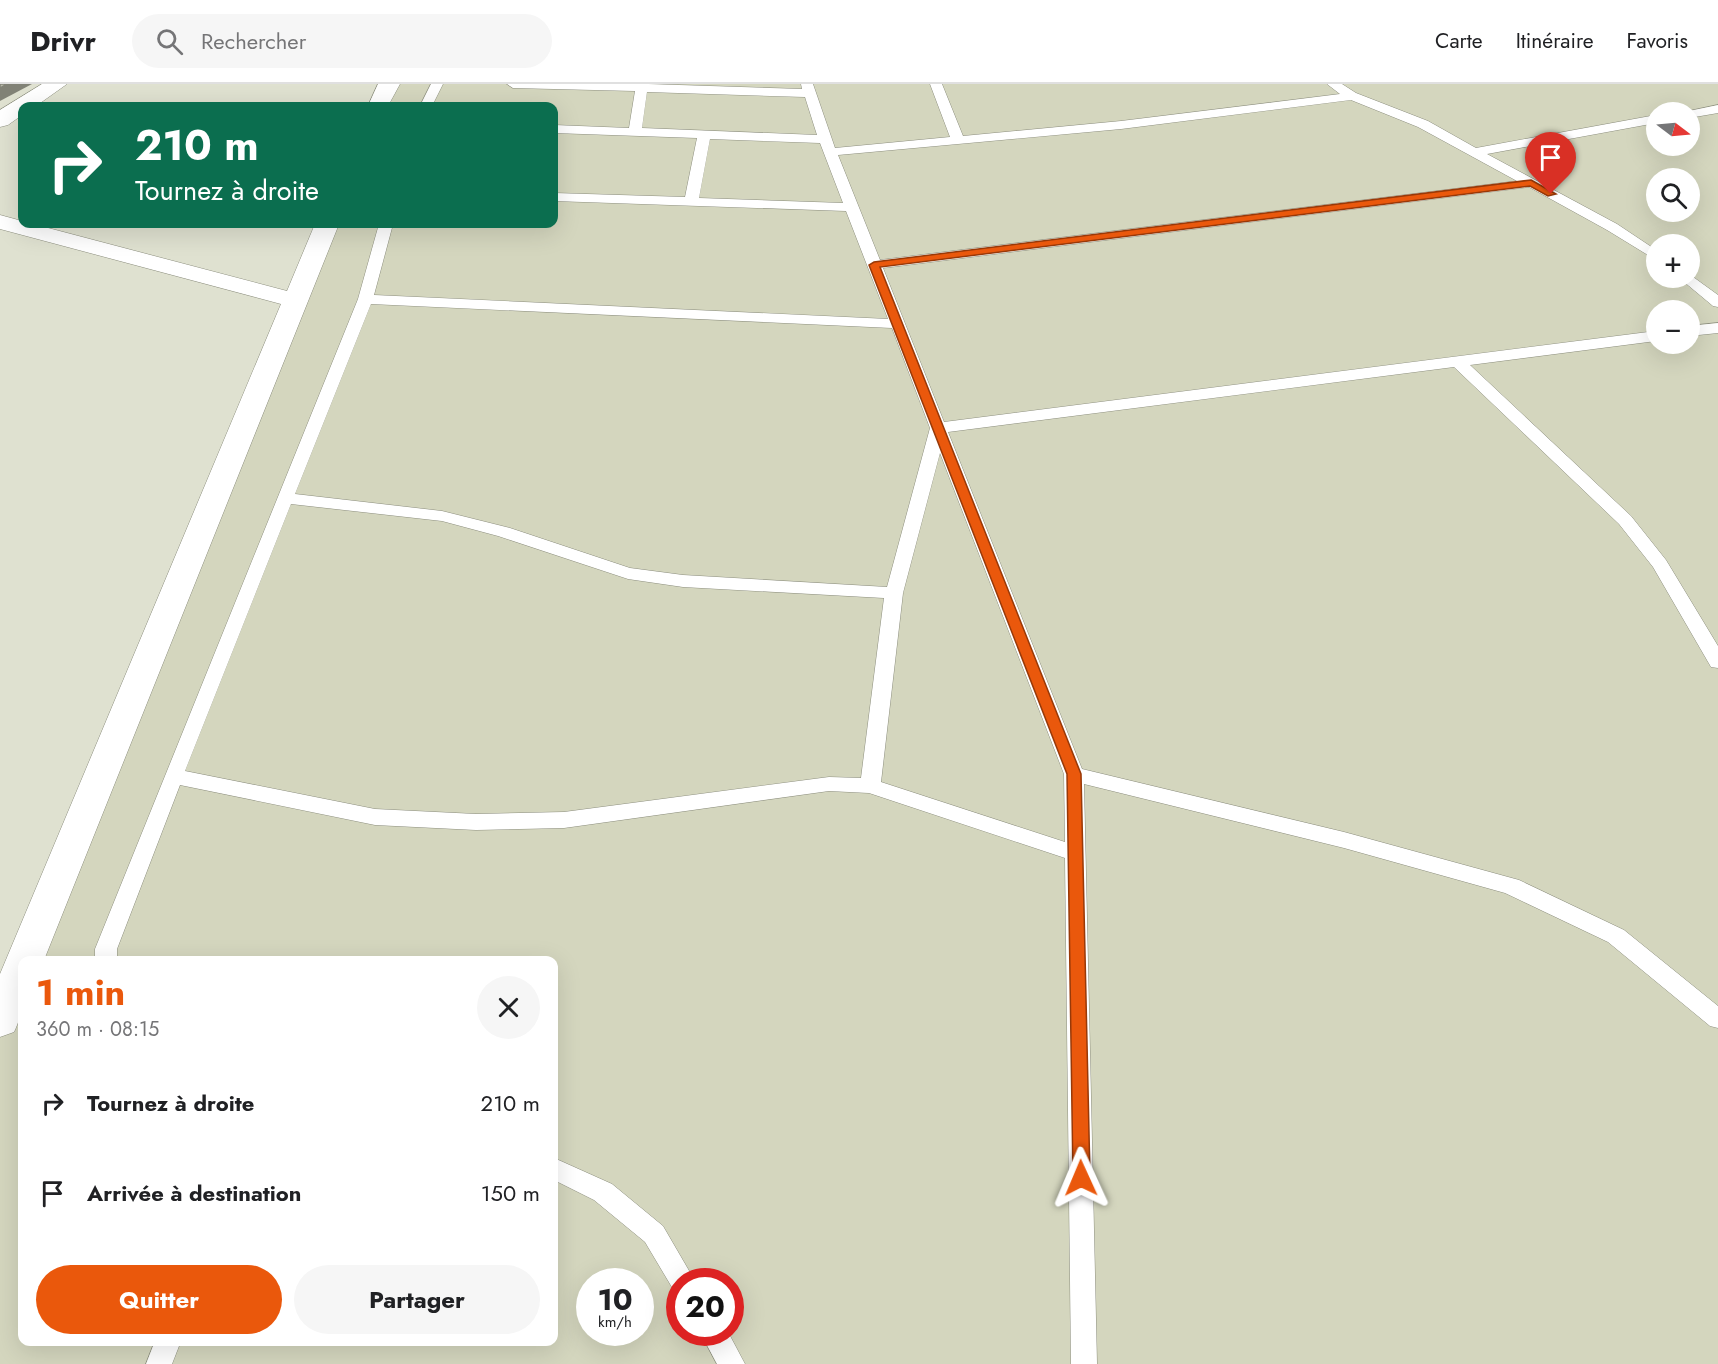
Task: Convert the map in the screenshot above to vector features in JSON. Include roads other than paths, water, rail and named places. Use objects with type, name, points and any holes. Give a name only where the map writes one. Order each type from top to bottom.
[{"type":"street","points":[[28,102],[56,84]]},
{"type":"street","points":[[380,102],[389,84]]},
{"type":"street","points":[[0,120],[18,108]]},
{"type":"street","points":[[0,222],[18,227]]},
{"type":"street","points":[[23,228],[294,300]]},
{"type":"street","points":[[27,956],[325,228]]},
{"type":"street","points":[[0,1021],[18,976]]},
{"type":"lane","points":[[428,102],[437,84]]},
{"type":"lane","points":[[513,84],[808,89],[874,265],[1074,774],[1084,1364]]},
{"type":"lane","points":[[936,84],[958,140]]},
{"type":"lane","points":[[1333,84],[1352,96],[1423,124],[1612,227],[1646,249]]},
{"type":"lane","points":[[635,133],[642,87]]},
{"type":"lane","points":[[558,129],[704,135],[828,146],[958,140],[1121,125],[1352,96]]},
{"type":"lane","points":[[1700,112],[1718,108]]},
{"type":"lane","points":[[1474,152],[1646,122]]},
{"type":"lane","points":[[691,201],[704,135]]},
{"type":"lane","points":[[874,265],[1531,183]]},
{"type":"lane","points":[[558,197],[852,207]]},
{"type":"lane","points":[[106,956],[106,949],[173,776],[365,298],[385,228]]},
{"type":"lane","points":[[1700,288],[1718,303]]},
{"type":"lane","points":[[365,298],[898,324]]},
{"type":"lane","points":[[1700,330],[1718,328]]},
{"type":"lane","points":[[938,428],[1646,337]]},
{"type":"lane","points":[[1457,361],[1625,520],[1660,564],[1718,662]]},
{"type":"lane","points":[[870,786],[894,594],[938,428]]},
{"type":"lane","points":[[286,498],[442,516],[504,532],[628,573],[683,581],[894,594]]},
{"type":"lane","points":[[1074,774],[1344,840],[1511,886],[1616,936],[1718,1019]]},
{"type":"lane","points":[[173,776],[375,817],[476,822],[564,820],[830,784],[870,786],[1076,854]]},
{"type":"lane","points":[[558,1171],[603,1192],[654,1234],[674,1268]]},
{"type":"lane","points":[[159,1364],[166,1346]]},
{"type":"lane","points":[[721,1346],[732,1364]]}]
